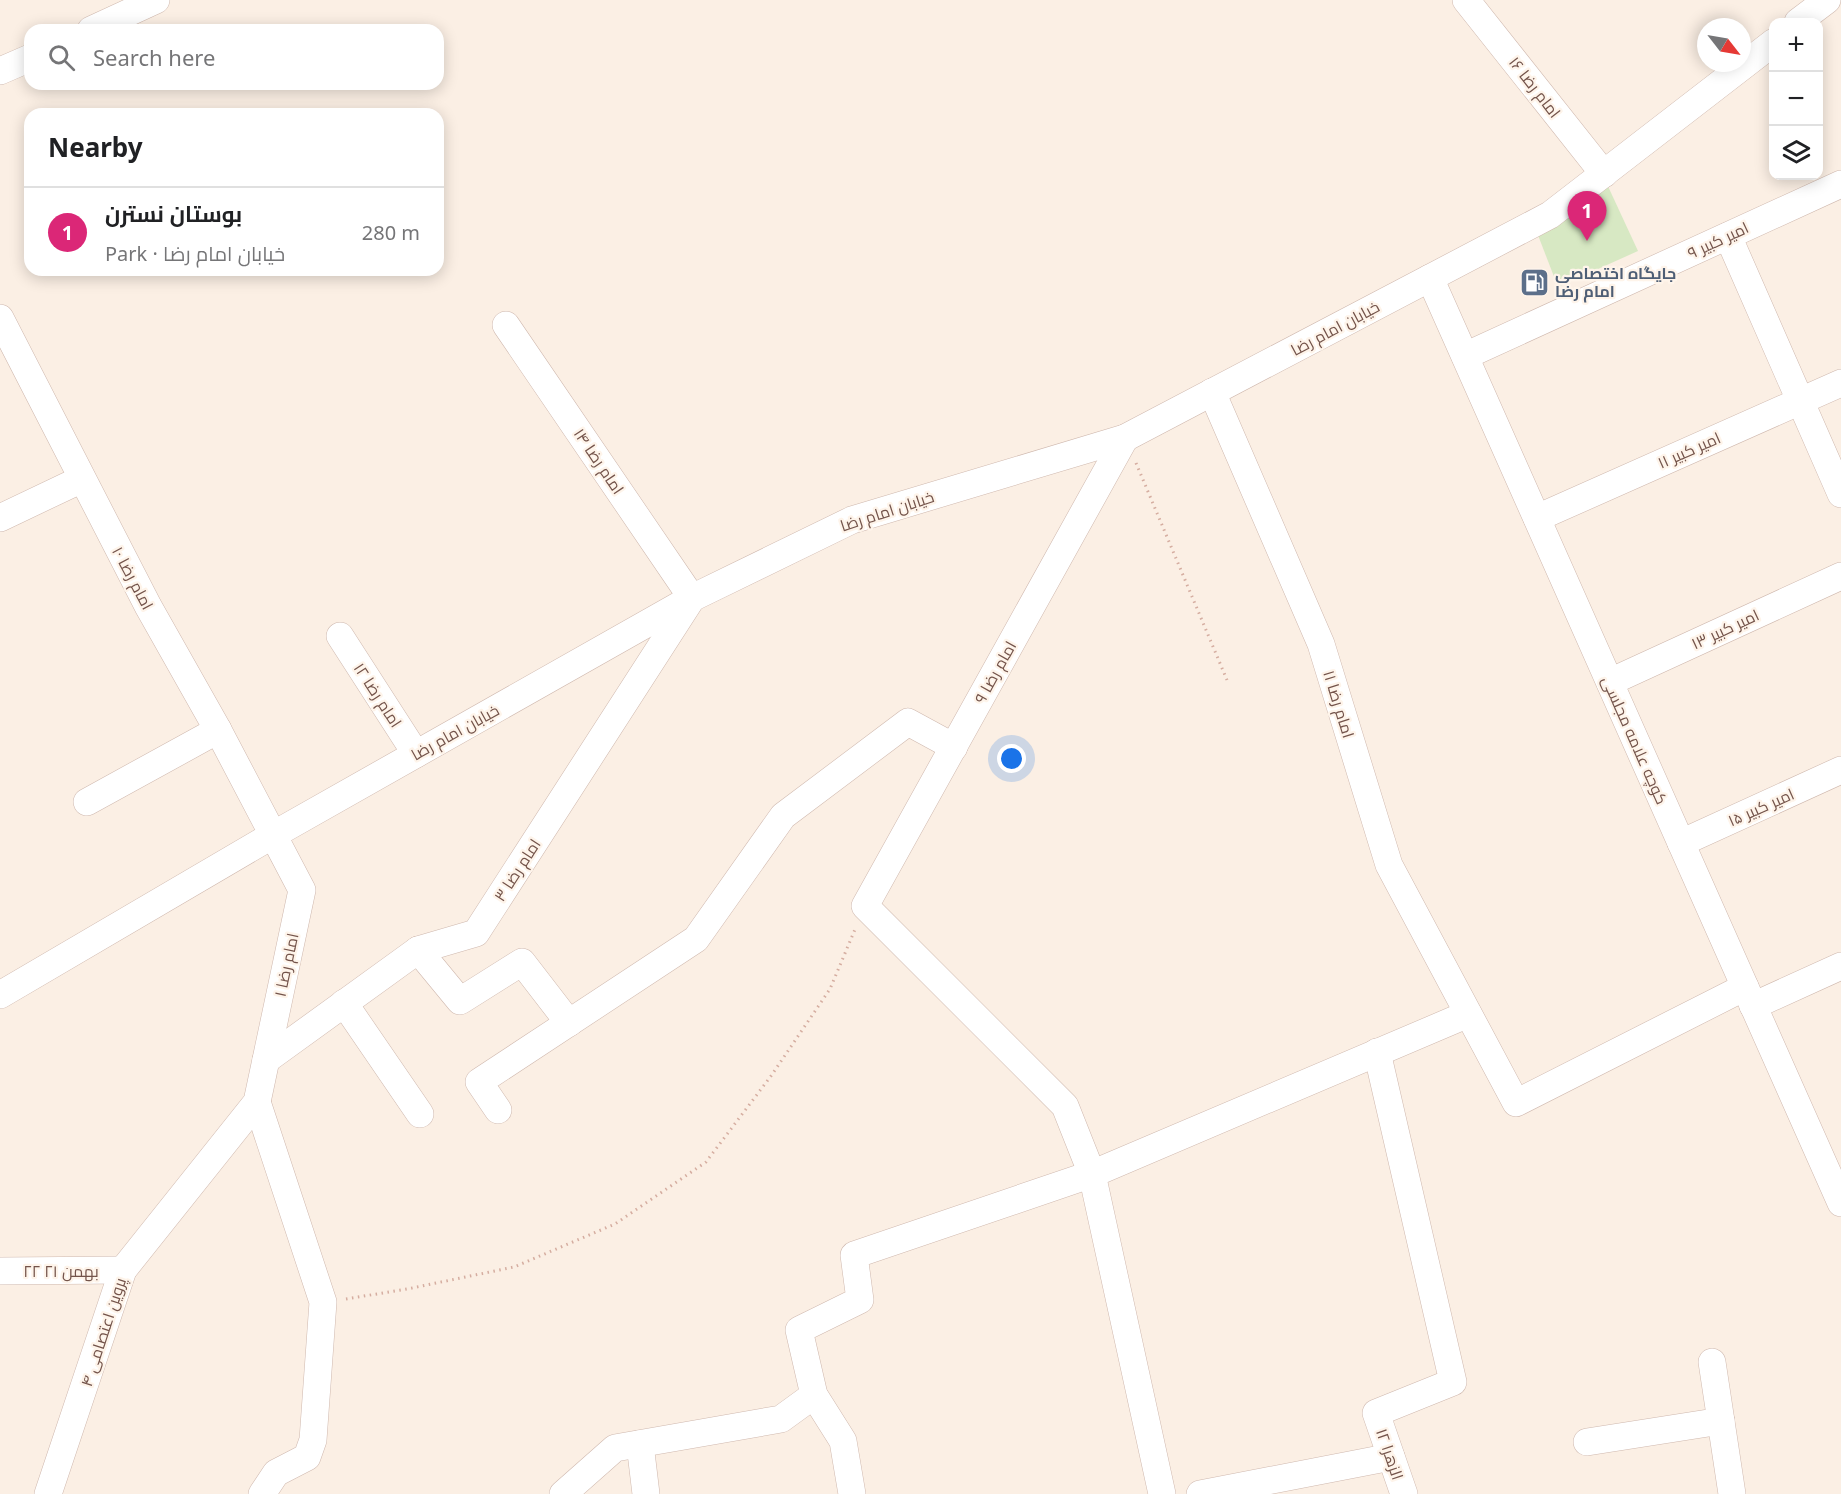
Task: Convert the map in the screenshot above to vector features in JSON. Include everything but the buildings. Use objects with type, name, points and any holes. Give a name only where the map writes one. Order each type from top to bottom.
[{"type":"street","points":[[104,24],[156,0]]},
{"type":"street","name":"امام رضا ۱۶","points":[[1466,0],[1604,174]]},
{"type":"street","points":[[1803,18],[1827,0]]},
{"type":"street","name":"خیابان امام رضا","points":[[0,995],[273,834],[692,598],[852,520],[1125,438],[1550,215],[1769,45]]},
{"type":"street","points":[[0,71],[24,61]]},
{"type":"street","name":"امیر کبیر ۹","points":[[1465,356],[1841,184]]},
{"type":"street","points":[[1728,236],[1841,494]]},
{"type":"street","name":"کوچه علامه مجلسی","points":[[1430,278],[1749,997],[1832,1161],[1841,1203]]},
{"type":"street","name":"امام رضا ۱۴","points":[[506,325],[692,598]]},
{"type":"street","name":"امام رضا ۱۰","points":[[2,329],[148,606],[273,834]]},
{"type":"street","name":"امیر کبیر ۱۱","points":[[1537,518],[1841,382]]},
{"type":"street","name":"امام رضا ۱۱","points":[[1212,392],[1321,644],[1389,865],[1516,1103],[1749,997]]},
{"type":"street","name":"امام رضا ۹","points":[[865,906],[1125,438]]},
{"type":"street","points":[[0,518],[82,479]]},
{"type":"street","name":"امیر کبیر ۱۳","points":[[1610,682],[1841,576]]},
{"type":"street","name":"امام رضا ۳","points":[[266,1060],[418,950],[476,933],[692,598]]},
{"type":"street","name":"امام رضا ۱۲","points":[[340,636],[416,754]]},
{"type":"street","points":[[498,1110],[479,1082],[696,939],[783,816],[908,722],[954,747]]},
{"type":"street","points":[[87,802],[218,730]]},
{"type":"street","name":"امیر کبیر ۱۵","points":[[1681,843],[1841,770]]},
{"type":"street","name":"امام رضا ۱","points":[[257,1102],[302,890],[273,834]]},
{"type":"street","points":[[865,906],[1065,1106],[1092,1174],[1162,1494]]},
{"type":"street","points":[[418,950],[460,1001],[522,962],[569,1023]]},
{"type":"street","points":[[1749,997],[1841,966]]},
{"type":"street","points":[[344,1004],[420,1114]]},
{"type":"street","points":[[852,1494],[843,1441],[814,1395],[799,1330],[860,1300],[854,1255],[1092,1174],[1468,1014]]},
{"type":"street","name":"الزهرا ۱۲","points":[[1377,1052],[1453,1382],[1376,1413],[1404,1494]]},
{"type":"street","points":[[257,1102],[323,1302],[313,1440],[307,1457],[276,1473],[262,1494]]},
{"type":"street","name":"پروین اعتصامی ۴","points":[[48,1494],[123,1270],[257,1102]]},
{"type":"street","name":"۲۲ بهمن ۲۱","points":[[0,1271],[123,1270]]},
{"type":"street","points":[[1712,1362],[1732,1494]]},
{"type":"street","points":[[563,1494],[615,1449],[781,1419],[814,1395]]},
{"type":"street","points":[[1587,1442],[1721,1421]]},
{"type":"street","points":[[640,1444],[646,1494]]},
{"type":"street","points":[[1200,1494],[1391,1457]]},
{"type":"path","points":[[1125,438],[1227,680]]},
{"type":"path","points":[[323,1302],[406,1289],[514,1267],[615,1224],[706,1162],[771,1076],[830,988],[865,906]]},
{"type":"green space","points":[[1606,182],[1638,251],[1558,287],[1536,230]]},
{"type":"place","name":"بوستان نسترن","points":[[1587,241]]},
{"type":"place","name":"جایگاه اختصاصی امام رضا","points":[[1534,282]]}]
